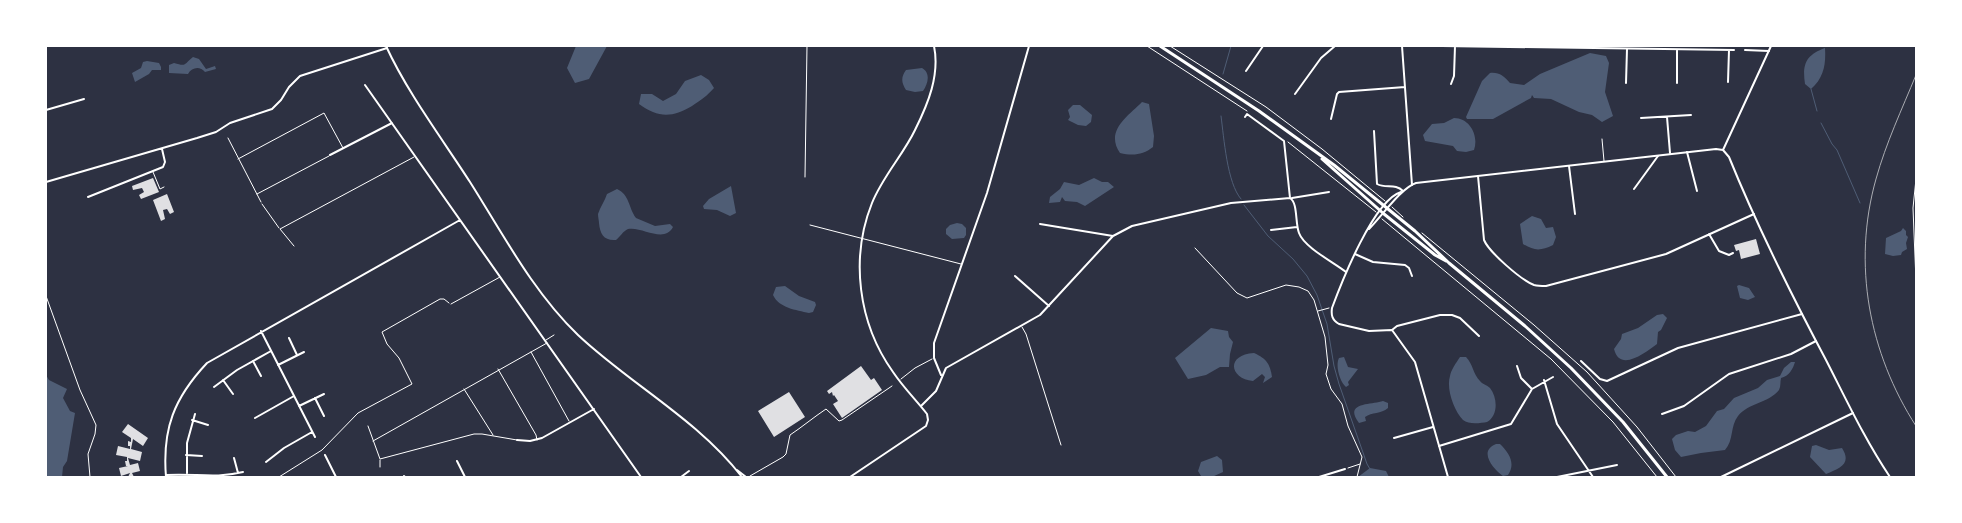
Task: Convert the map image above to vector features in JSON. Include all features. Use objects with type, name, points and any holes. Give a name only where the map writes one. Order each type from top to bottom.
[{"type":"main road","points":[[1160,46],[1259,111],[1319,156],[1334,165],[1384,205],[1438,251],[1449,263],[1530,330],[1571,368],[1623,422],[1667,477]]},
{"type":"main road","points":[[1319,156],[1378,212],[1384,214],[1435,255],[1449,263]]},
{"type":"street","points":[[850,477],[926,426],[928,417],[921,406],[899,381],[876,343],[866,316],[860,284],[862,239],[872,202],[883,180],[906,148],[928,103],[935,68],[934,46]]},
{"type":"street","points":[[941,375],[934,358],[934,343],[987,193],[1029,46]]},
{"type":"street","points":[[1246,71],[1263,46]]},
{"type":"street","points":[[1295,94],[1322,58],[1335,46]]},
{"type":"street","points":[[1402,46],[1412,185]]},
{"type":"street","points":[[1442,46],[1603,47],[1627,49],[1734,50]]},
{"type":"street","points":[[1451,84],[1454,76],[1454,46]]},
{"type":"street","points":[[1723,150],[1771,46]]},
{"type":"street","points":[[46,182],[216,132],[230,123],[272,109],[281,100],[295,80],[307,72],[387,47],[426,114],[537,286],[558,314],[594,349],[693,428],[746,477]]},
{"type":"street","points":[[1626,83],[1627,49]]},
{"type":"street","points":[[1677,50],[1677,84]]},
{"type":"street","points":[[1728,82],[1729,50]]},
{"type":"street","points":[[1745,50],[1769,51]]},
{"type":"street","points":[[365,86],[641,477]]},
{"type":"street","points":[[1331,118],[1337,94],[1339,92],[1405,87]]},
{"type":"street","points":[[46,110],[84,99]]},
{"type":"street","points":[[1245,117],[1247,114],[1284,141],[1291,198],[1297,228],[1304,242],[1346,272]]},
{"type":"street","points":[[1641,118],[1691,115]]},
{"type":"street","points":[[1667,116],[1670,153]]},
{"type":"street","points":[[330,156],[392,123]]},
{"type":"street","points":[[1374,131],[1377,184],[1383,186],[1396,186],[1403,191]]},
{"type":"street","points":[[88,197],[165,165],[162,149]]},
{"type":"street","points":[[1479,336],[1460,318],[1446,314],[1397,326],[1392,330],[1369,331],[1339,324],[1332,318],[1332,308],[1346,272],[1355,254],[1378,212],[1397,193],[1412,185],[1478,176],[1670,153],[1716,149],[1723,150],[1729,157],[1754,214],[1802,314],[1853,413],[1890,477]]},
{"type":"street","points":[[1687,152],[1697,191]]},
{"type":"street","points":[[1634,189],[1659,155]]},
{"type":"street","points":[[1569,166],[1575,214]]},
{"type":"street","points":[[1478,176],[1484,240],[1486,245],[1491,252],[1534,285],[1546,286],[1666,254],[1754,214]]},
{"type":"street","points":[[1369,229],[1403,191]]},
{"type":"street","points":[[921,406],[936,391],[941,375],[953,362],[1040,315],[1113,236],[1132,226],[1231,203],[1291,198],[1329,192]]},
{"type":"street","points":[[243,472],[218,477],[187,473],[166,476],[166,446],[168,428],[173,411],[184,391],[207,363],[261,331],[460,220]]},
{"type":"street","points":[[1040,224],[1113,236]]},
{"type":"street","points":[[1271,230],[1297,228]]},
{"type":"street","points":[[1709,234],[1718,251],[1729,255],[1733,253]]},
{"type":"street","points":[[1355,254],[1373,262],[1405,265],[1409,268],[1412,276]]},
{"type":"street","points":[[1015,276],[1049,306]]},
{"type":"street","points":[[1581,361],[1600,379],[1606,381],[1678,348],[1802,314]]},
{"type":"street","points":[[1392,330],[1415,362],[1448,477]]},
{"type":"street","points":[[261,331],[315,437]]},
{"type":"street","points":[[289,338],[297,356]]},
{"type":"street","points":[[1662,414],[1695,399],[1729,374],[1791,354],[1816,340]]},
{"type":"street","points":[[214,387],[271,351]]},
{"type":"street","points":[[278,365],[304,352]]},
{"type":"street","points":[[253,361],[261,376]]},
{"type":"street","points":[[1517,366],[1521,378],[1532,389]]},
{"type":"street","points":[[1439,446],[1511,424],[1532,389],[1544,380],[1553,377]]},
{"type":"street","points":[[223,380],[233,394]]},
{"type":"street","points":[[1544,380],[1557,424],[1593,477]]},
{"type":"street","points":[[299,406],[324,394]]},
{"type":"street","points":[[255,418],[294,396]]},
{"type":"street","points":[[316,398],[324,416]]},
{"type":"street","points":[[517,440],[537,440],[594,409]]},
{"type":"street","points":[[1721,477],[1853,413]]},
{"type":"street","points":[[187,473],[186,455],[192,420],[195,414]]},
{"type":"street","points":[[192,420],[208,425]]},
{"type":"street","points":[[1394,438],[1433,427]]},
{"type":"street","points":[[266,462],[284,448],[312,432]]},
{"type":"street","points":[[186,455],[202,456]]},
{"type":"street","points":[[325,455],[336,477]]},
{"type":"street","points":[[234,458],[238,473]]},
{"type":"street","points":[[457,461],[465,477]]},
{"type":"street","points":[[1557,477],[1617,465]]},
{"type":"street","points":[[735,468],[742,477]]},
{"type":"street","points":[[1319,477],[1345,469]]},
{"type":"street","points":[[681,477],[689,472]]},
{"type":"lane","points":[[387,47],[391,46]]},
{"type":"lane","points":[[238,159],[324,113],[343,149]]},
{"type":"lane","points":[[228,138],[261,202]]},
{"type":"lane","points":[[1602,139],[1604,161]]},
{"type":"lane","points":[[258,194],[330,156]]},
{"type":"lane","points":[[294,246],[280,229],[416,157]]},
{"type":"lane","points":[[153,171],[160,189],[164,187]]},
{"type":"lane","points":[[810,225],[961,264]]},
{"type":"lane","points":[[451,304],[500,277]]},
{"type":"lane","points":[[1022,326],[1026,334],[1061,445]]},
{"type":"lane","points":[[545,340],[554,335]]},
{"type":"lane","points":[[373,441],[498,369],[547,343]]},
{"type":"lane","points":[[531,352],[570,422]]},
{"type":"lane","points":[[498,369],[536,435],[537,440]]},
{"type":"lane","points":[[464,389],[494,436]]},
{"type":"lane","points":[[368,426],[380,459],[380,467]]},
{"type":"lane","points":[[380,459],[466,436],[482,434],[517,440]]},
{"type":"path","points":[[805,177],[807,46]]},
{"type":"path","points":[[1147,46],[1252,115]]},
{"type":"path","points":[[1285,140],[1378,212]]},
{"type":"path","points":[[1916,179],[1913,208],[1916,281]]},
{"type":"path","points":[[261,202],[280,229]]},
{"type":"path","points":[[1381,217],[1551,359],[1612,422],[1657,477]]},
{"type":"path","points":[[1195,248],[1238,293],[1247,298],[1286,285],[1299,287],[1308,291],[1319,310],[1328,365],[1326,374],[1331,389],[1342,404],[1348,426],[1362,456],[1357,477]]},
{"type":"path","points":[[46,296],[80,390],[96,424],[95,434],[88,454],[90,477]]},
{"type":"path","points":[[279,477],[305,462],[328,445],[358,413],[412,384],[399,358],[387,344],[382,332],[440,299],[444,299],[451,304]]},
{"type":"path","points":[[1319,310],[1324,308],[1332,308]]},
{"type":"path","points":[[899,381],[915,368],[934,358]]},
{"type":"path","points":[[750,476],[783,457],[786,454],[790,436],[808,424],[814,417],[826,409],[839,421],[842,420],[892,386]]},
{"type":"path","points":[[1603,389],[1637,427],[1676,477]]},
{"type":"path","points":[[1345,469],[1360,464]]},
{"type":"water","points":[[576,46],[607,46],[589,79],[575,83],[567,68]]},
{"type":"water","points":[[1825,48],[1823,70],[1819,80],[1811,89],[1805,84],[1805,66],[1813,54]]},
{"type":"water","points":[[1590,53],[1606,56],[1609,63],[1605,92],[1613,116],[1602,122],[1592,115],[1579,112],[1551,99],[1534,98],[1532,95],[1531,98],[1493,119],[1467,119],[1466,117],[1482,81],[1490,73],[1501,75],[1510,83],[1524,85],[1540,74]]},
{"type":"water","points":[[193,57],[199,59],[206,69],[215,66],[216,69],[205,72],[196,68],[188,74],[169,73],[169,65],[174,63],[183,65]]},
{"type":"water","points":[[147,61],[159,63],[161,70],[152,70],[149,74],[135,82],[132,73],[141,68],[143,62]]},
{"type":"water","points":[[922,68],[928,76],[923,91],[915,92],[906,90],[902,80],[906,70]]},
{"type":"water","points":[[701,75],[709,80],[714,88],[701,100],[685,110],[678,113],[665,115],[652,112],[639,104],[641,94],[652,94],[663,101],[676,94],[685,81]]},
{"type":"water","points":[[1142,102],[1149,104],[1154,136],[1153,147],[1138,154],[1120,153],[1116,145],[1116,131],[1124,119]]},
{"type":"water","points":[[1073,105],[1080,105],[1092,115],[1091,122],[1086,126],[1078,125],[1068,120],[1070,117],[1068,110]]},
{"type":"water","points":[[1454,118],[1465,121],[1469,124],[1475,139],[1474,150],[1466,152],[1457,151],[1453,146],[1425,141],[1423,135],[1432,124],[1444,123]]},
{"type":"water","points":[[1094,178],[1102,182],[1108,182],[1114,187],[1085,206],[1077,202],[1065,201],[1062,197],[1060,202],[1049,203],[1050,197],[1060,189],[1064,182],[1079,185]]},
{"type":"water","points":[[731,186],[736,213],[730,216],[717,210],[704,209],[703,206],[709,199]]},
{"type":"water","points":[[617,189],[627,198],[636,218],[655,226],[670,224],[673,227],[669,232],[664,234],[628,229],[616,240],[608,239],[603,236],[600,230],[598,214],[607,194]]},
{"type":"water","points":[[1532,216],[1541,219],[1546,228],[1553,227],[1556,237],[1553,245],[1538,249],[1531,248],[1523,244],[1520,224]]},
{"type":"water","points":[[957,223],[962,224],[966,228],[966,235],[964,238],[952,239],[946,234],[946,229],[950,225]]},
{"type":"water","points":[[1903,228],[1908,237],[1906,243],[1907,249],[1902,252],[1901,255],[1893,256],[1885,254],[1886,238],[1901,231]]},
{"type":"water","points":[[1739,285],[1749,288],[1755,297],[1748,300],[1740,298],[1737,286]]},
{"type":"water","points":[[785,286],[799,296],[815,302],[816,305],[813,312],[809,313],[793,309],[779,303],[773,295],[776,287]]},
{"type":"water","points":[[1663,314],[1667,318],[1661,330],[1658,332],[1657,344],[1634,358],[1627,360],[1617,356],[1614,349],[1621,339],[1622,334],[1638,328],[1657,315]]},
{"type":"water","points":[[1211,328],[1228,331],[1229,337],[1233,342],[1229,367],[1220,367],[1206,375],[1188,379],[1175,358]]},
{"type":"water","points":[[1254,353],[1262,357],[1267,362],[1270,369],[1272,377],[1263,383],[1265,377],[1262,374],[1253,381],[1245,379],[1239,376],[1234,367],[1238,358]]},
{"type":"water","points":[[1344,357],[1348,367],[1358,369],[1348,382],[1349,385],[1346,387],[1340,378],[1338,369],[1339,358]]},
{"type":"water","points":[[1460,357],[1466,357],[1478,378],[1493,392],[1496,406],[1495,411],[1491,419],[1487,422],[1468,423],[1463,420],[1454,406],[1450,393],[1449,381],[1451,371]]},
{"type":"water","points":[[1791,362],[1795,362],[1790,372],[1781,378],[1779,390],[1770,398],[1747,408],[1738,416],[1734,424],[1730,442],[1725,450],[1681,457],[1675,450],[1672,439],[1676,435],[1688,431],[1695,432],[1706,426],[1717,411],[1724,409],[1734,398],[1758,388],[1767,380],[1780,376],[1784,368]]},
{"type":"water","points":[[46,375],[49,380],[67,389],[63,398],[70,411],[75,413],[67,461],[63,467],[62,477],[46,477]]},
{"type":"water","points":[[1383,401],[1388,403],[1388,408],[1368,415],[1365,417],[1366,421],[1359,423],[1354,411],[1356,408],[1366,404]]},
{"type":"water","points":[[1496,444],[1500,444],[1509,455],[1511,466],[1508,475],[1503,476],[1495,469],[1489,460],[1488,451]]},
{"type":"water","points":[[1816,445],[1829,450],[1842,448],[1845,453],[1845,462],[1836,470],[1826,474],[1810,457],[1812,446]]},
{"type":"water","points":[[1217,456],[1222,460],[1223,472],[1212,477],[1201,476],[1198,471],[1201,462]]},
{"type":"water","points":[[1370,468],[1386,471],[1389,477],[1358,477]]},
{"type":"building","points":[[153,178],[159,192],[141,199],[139,195],[144,192],[142,188],[133,190],[132,186]]},
{"type":"building","points":[[167,194],[174,212],[170,214],[167,209],[163,210],[165,219],[161,221],[153,200]]},
{"type":"building","points":[[1756,239],[1760,254],[1741,259],[1739,250],[1736,251],[1734,245]]},
{"type":"building","points":[[861,366],[871,380],[874,378],[882,390],[842,418],[833,404],[838,401],[834,395],[833,396],[832,392],[829,394],[827,391]]},
{"type":"building","points":[[789,392],[805,417],[774,437],[758,411]]},
{"type":"building","points":[[128,424],[148,438],[143,446],[133,439],[131,449],[142,452],[140,461],[128,458],[130,465],[138,463],[140,471],[132,473],[134,477],[128,477],[130,473],[121,476],[119,468],[128,466],[126,466],[125,461],[127,461],[127,457],[116,455],[118,446],[130,449],[130,446],[128,446],[128,441],[131,442],[131,438],[122,432]]},
{"type":"waterway","points":[[1223,74],[1231,46]]},
{"type":"waterway","points":[[1811,89],[1817,111]]},
{"type":"waterway","points":[[1221,116],[1229,172],[1236,192],[1241,199]]},
{"type":"waterway","points":[[1821,123],[1832,144],[1837,150],[1860,203]]},
{"type":"waterway","points":[[1244,205],[1268,236],[1293,259],[1307,276],[1317,295],[1327,324],[1334,366],[1339,384],[1370,469]]},
{"type":"tram line","points":[[1916,75],[1884,152],[1869,211],[1866,243],[1866,275],[1869,307],[1876,338],[1887,369],[1900,398],[1916,426]]}]
